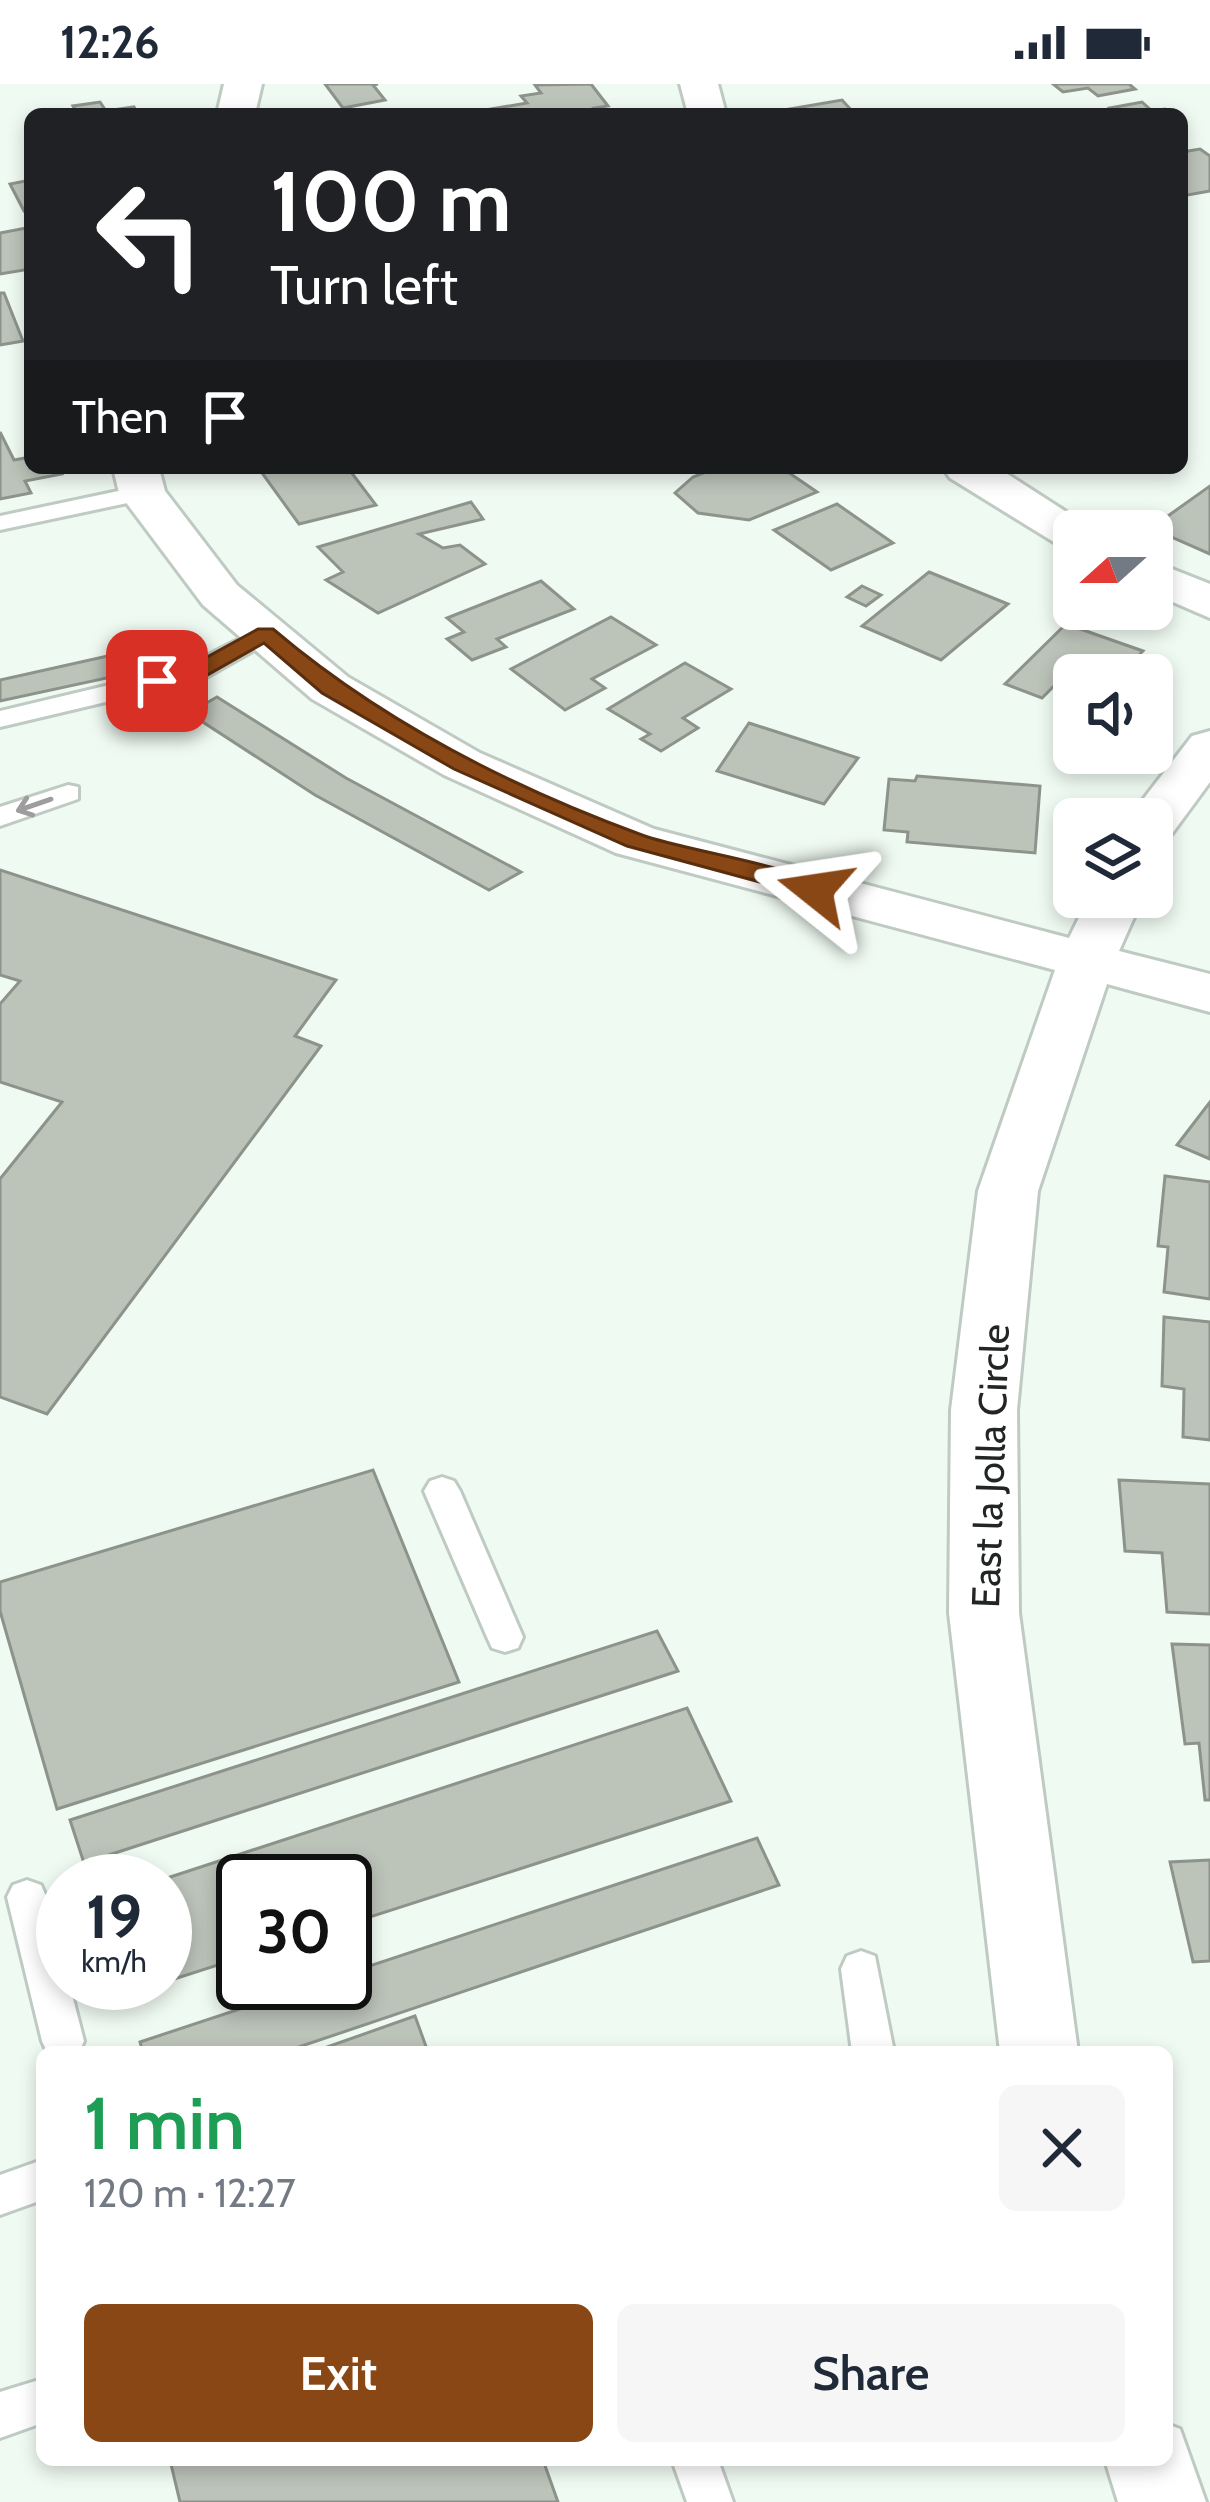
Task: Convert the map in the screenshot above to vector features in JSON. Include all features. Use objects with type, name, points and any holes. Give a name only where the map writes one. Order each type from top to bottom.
[{"type":"street","points":[[976,474],[1053,521]]},
{"type":"street","points":[[139,481],[220,595],[329,688],[462,764],[635,841],[1210,993]]},
{"type":"street","points":[[1173,585],[1210,603]]},
{"type":"street","points":[[1171,798],[1210,747]]},
{"type":"street","name":"East la Jolla Circle","points":[[1038,2046],[984,1613],[984,1411],[1008,1191],[1086,962],[1106,918]]},
{"type":"street","points":[[1151,2466],[1162,2502]]},
{"type":"lane","points":[[0,523],[139,481]]},
{"type":"lane","points":[[0,718],[194,673],[266,634]]},
{"type":"lane","points":[[0,817],[68,794]]},
{"type":"lane","points":[[442,1491],[505,1637]]},
{"type":"lane","points":[[27,1897],[63,2041]]},
{"type":"lane","points":[[861,1969],[871,2046]]},
{"type":"lane","points":[[0,2195],[36,2182]]},
{"type":"lane","points":[[0,2415],[36,2403]]},
{"type":"lane","points":[[696,2466],[710,2502]]},
{"type":"building","points":[[325,84],[378,84],[373,85],[385,100],[343,108]]},
{"type":"building","points":[[591,84],[608,106],[497,108],[527,103],[521,96],[541,93],[535,85]]},
{"type":"building","points":[[1053,84],[1129,84],[1135,89],[1098,96],[1088,88],[1063,92]]},
{"type":"building","points":[[842,100],[849,108],[796,108]]},
{"type":"building","points":[[100,102],[104,108],[74,108]]},
{"type":"building","points":[[1142,102],[1149,108],[1110,108]]},
{"type":"building","points":[[1200,149],[1210,156],[1210,191],[1188,195],[1188,151]]},
{"type":"building","points":[[24,181],[24,211],[10,184]]},
{"type":"building","points":[[24,228],[24,270],[0,274],[0,233]]},
{"type":"building","points":[[0,293],[4,293],[23,341],[0,345]]},
{"type":"building","points":[[0,432],[14,460],[24,458],[24,474],[62,474],[25,481],[31,493],[0,499]]},
{"type":"building","points":[[263,474],[353,474],[376,505],[299,524]]},
{"type":"building","points":[[791,474],[817,492],[749,520],[698,513],[675,493],[693,477]]},
{"type":"building","points":[[1210,486],[1210,554],[1173,538],[1173,512]]},
{"type":"building","points":[[471,502],[483,519],[419,534],[443,548],[460,545],[485,564],[378,613],[326,580],[343,572],[318,547]]},
{"type":"building","points":[[837,504],[893,543],[831,570],[774,530]]},
{"type":"building","points":[[929,572],[1008,604],[941,660],[862,626]]},
{"type":"building","points":[[541,581],[574,609],[497,639],[506,647],[472,660],[447,639],[464,632],[447,618]]},
{"type":"building","points":[[862,586],[881,595],[866,606],[847,597]]},
{"type":"building","points":[[611,617],[656,645],[592,679],[605,688],[565,710],[511,669]]},
{"type":"building","points":[[1060,630],[1083,630],[1143,651],[1053,654],[1053,687],[1042,698],[1005,684]]},
{"type":"building","points":[[157,645],[167,665],[0,701],[0,680]]},
{"type":"building","points":[[685,663],[731,689],[683,718],[698,728],[661,751],[641,739],[650,734],[608,709]]},
{"type":"building","points":[[217,697],[346,778],[521,872],[489,890],[315,795],[189,713]]},
{"type":"building","points":[[749,723],[858,758],[824,804],[717,771]]},
{"type":"building","points":[[917,776],[1040,786],[1035,853],[907,842],[908,832],[884,830],[889,779],[915,781]]},
{"type":"building","points":[[0,870],[336,980],[295,1036],[321,1046],[47,1414],[0,1397],[0,1179],[62,1102],[0,1082],[0,1004],[20,981],[0,975]]},
{"type":"building","points":[[1210,1102],[1210,1159],[1177,1145]]},
{"type":"building","points":[[1165,1176],[1210,1182],[1210,1299],[1164,1292],[1168,1247],[1158,1246]]},
{"type":"building","points":[[1164,1317],[1210,1322],[1210,1440],[1183,1437],[1184,1389],[1162,1386]]},
{"type":"building","points":[[373,1470],[459,1682],[57,1809],[0,1611],[0,1582]]},
{"type":"building","points":[[1119,1480],[1210,1484],[1210,1614],[1167,1612],[1162,1553],[1125,1551]]},
{"type":"building","points":[[657,1631],[678,1671],[112,1854],[81,1854],[70,1820]]},
{"type":"building","points":[[1172,1644],[1210,1645],[1210,1800],[1205,1800],[1199,1743],[1185,1744]]},
{"type":"building","points":[[687,1708],[731,1801],[372,1916],[372,1854],[241,1854]]},
{"type":"building","points":[[757,1838],[779,1885],[302,2046],[141,2046],[140,2042],[237,2010],[372,2010],[372,1965]]},
{"type":"building","points":[[1210,1860],[1210,1961],[1193,1962],[1170,1862]]},
{"type":"building","points":[[216,1862],[216,1966],[192,1973],[192,1870]]},
{"type":"building","points":[[415,2016],[426,2046],[330,2046]]},
{"type":"building","points":[[171,2466],[545,2466],[558,2502],[180,2502]]},
{"type":"route","points":[[157,681],[194,673],[266,634],[329,688],[462,764],[635,841],[815,890]]}]
